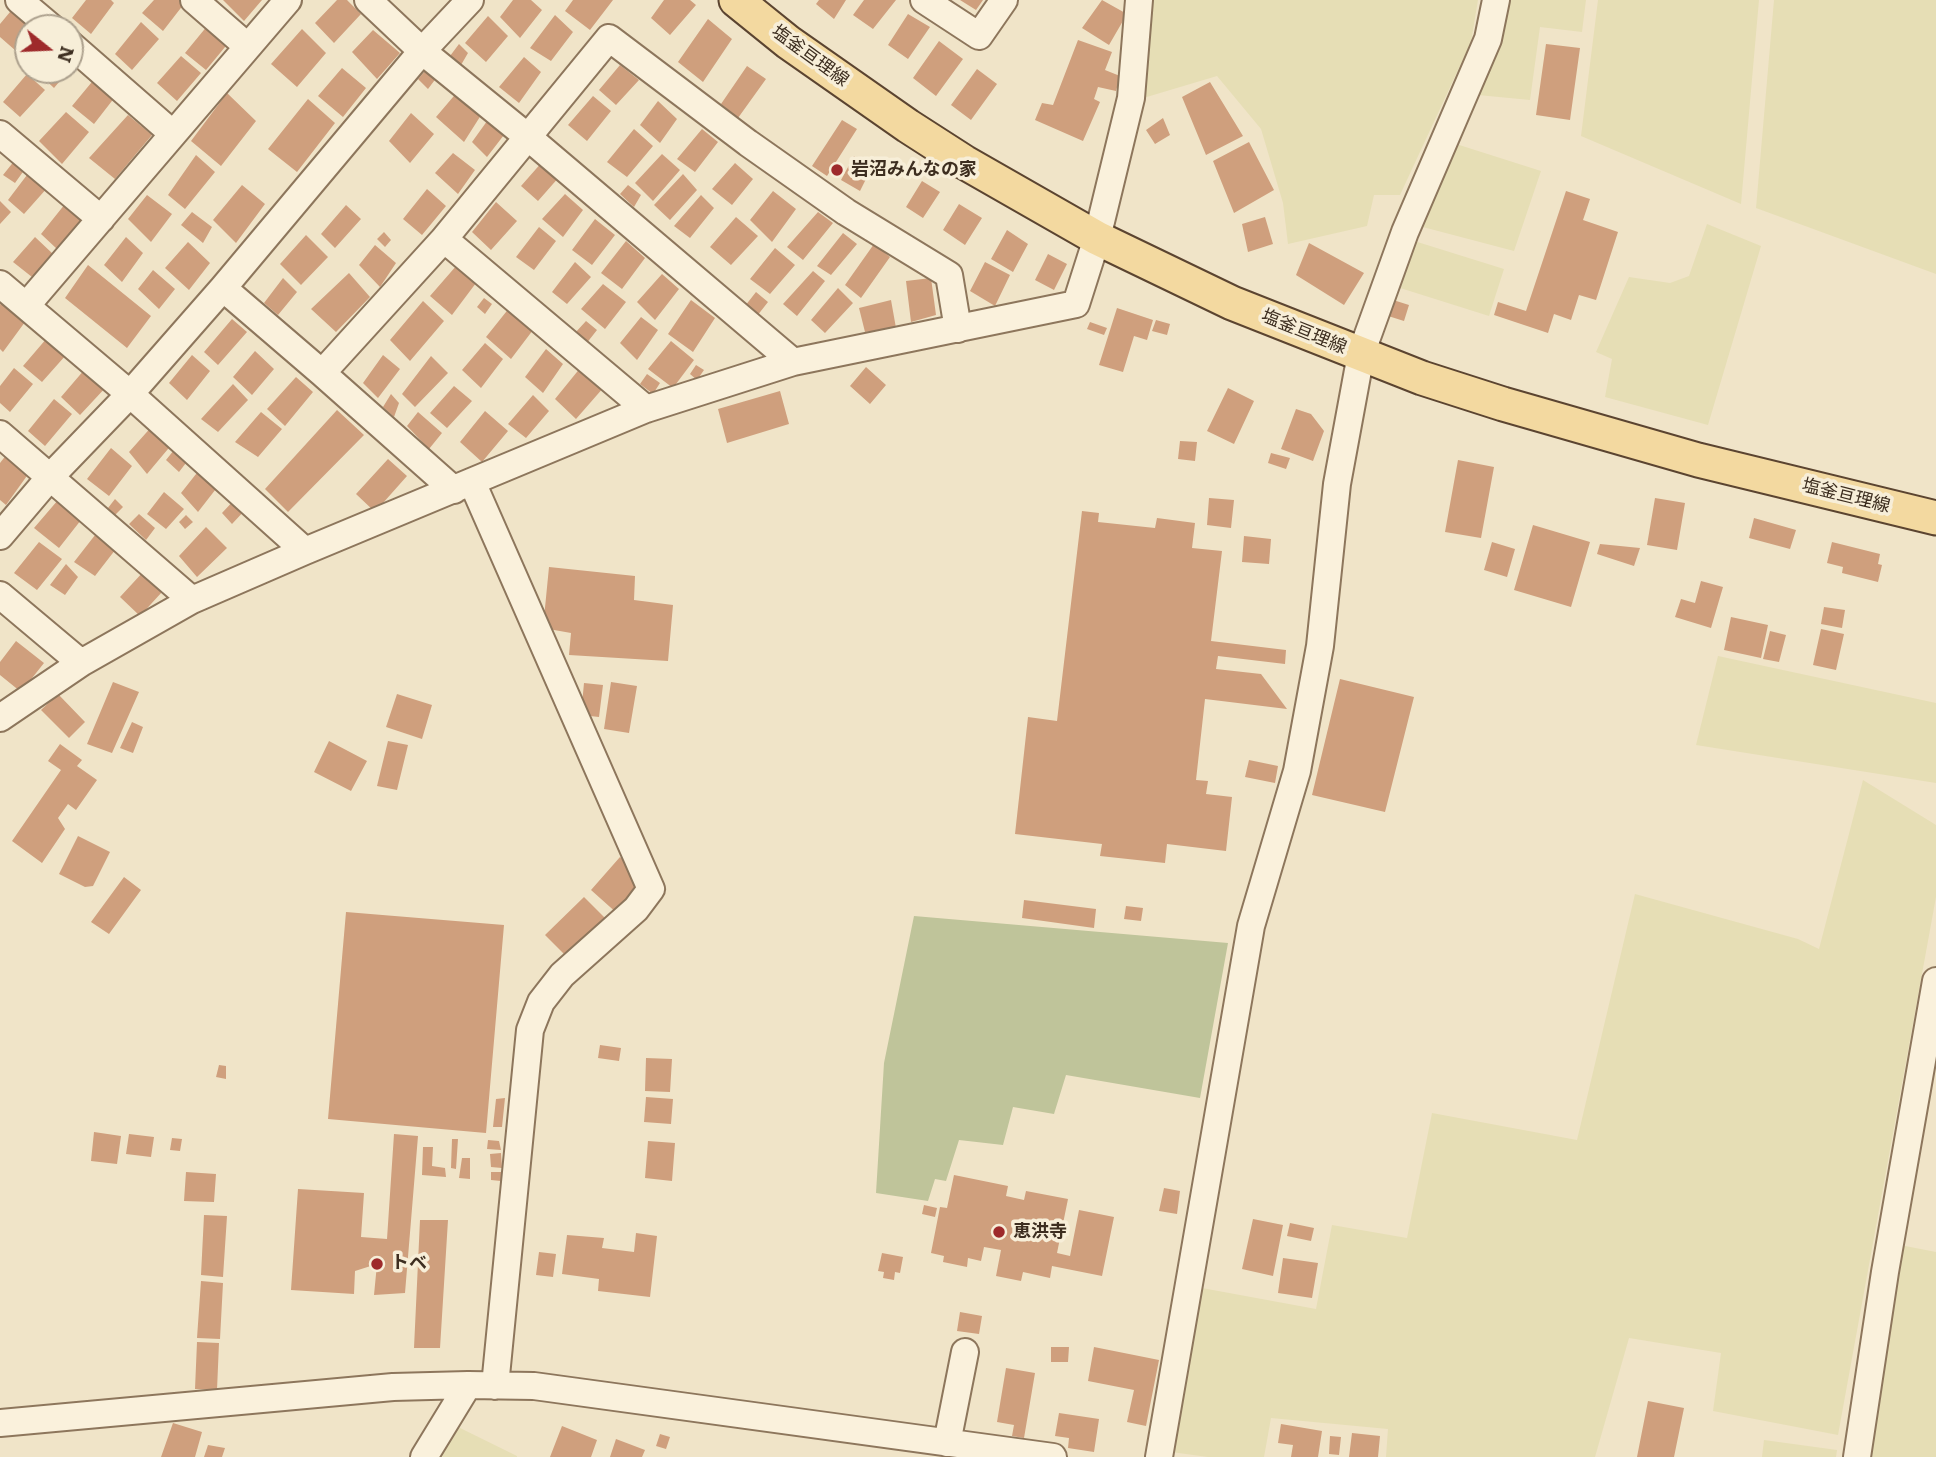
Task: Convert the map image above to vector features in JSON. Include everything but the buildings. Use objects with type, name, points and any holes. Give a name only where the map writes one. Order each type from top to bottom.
[{"type":"main road","name":"塩釜亘理線","points":[[736,0],[788,41],[908,126],[975,168],[1097,238],[1233,303],[1422,378],[1503,404],[1698,460],[1936,518]]},
{"type":"street","points":[[19,0],[36,14]]},
{"type":"street","points":[[194,0],[247,46]]},
{"type":"street","points":[[26,306],[288,0]]},
{"type":"street","points":[[368,0],[422,51],[793,362]]},
{"type":"street","points":[[0,536],[51,476],[130,394],[223,288],[422,51],[470,0]]},
{"type":"street","points":[[924,0],[979,36],[1004,0]]},
{"type":"street","points":[[0,718],[81,663],[192,600],[646,409],[793,362],[1076,304],[1097,238],[1131,98],[1139,0]]},
{"type":"street","points":[[1159,1457],[1251,926],[1297,771],[1309,709],[1320,646],[1337,484],[1361,355],[1405,232],[1488,39],[1496,0]]},
{"type":"street","points":[[322,373],[444,239],[609,38],[845,212],[949,275],[958,329]]},
{"type":"street","points":[[84,56],[172,133]]},
{"type":"street","points":[[0,134],[101,219]]},
{"type":"street","points":[[444,239],[646,409]]},
{"type":"street","points":[[0,284],[130,394],[304,551]]},
{"type":"street","points":[[223,288],[322,373],[463,486],[651,889],[636,909],[562,975],[541,1002],[530,1030],[495,1386]]},
{"type":"street","points":[[0,434],[192,600]]},
{"type":"street","points":[[0,595],[81,663]]},
{"type":"street","points":[[1857,1457],[1885,1272],[1936,981]]},
{"type":"street","points":[[947,1443],[965,1352]]},
{"type":"street","points":[[424,1457],[468,1385]]},
{"type":"street","points":[[0,1423],[393,1387],[468,1385],[548,1388],[1054,1457]]},
{"type":"shaded area","points":[[1151,0],[1478,0],[1471,42],[1400,195],[1374,195],[1367,226],[1288,244],[1283,203],[1261,129],[1217,76],[1140,99]]},
{"type":"shaded area","points":[[1504,0],[1586,0],[1582,32],[1540,27],[1530,100],[1478,95],[1496,43]]},
{"type":"shaded area","points":[[1598,0],[1759,0],[1741,204],[1581,136]]},
{"type":"shaded area","points":[[1774,0],[1936,0],[1936,274],[1756,208]]},
{"type":"shaded area","points":[[1453,143],[1541,171],[1514,251],[1419,226]]},
{"type":"shaded area","points":[[1707,224],[1761,246],[1708,425],[1605,397],[1612,359],[1596,352],[1629,277],[1670,283],[1689,276]]},
{"type":"shaded area","points":[[1411,240],[1504,269],[1489,316],[1397,287]]},
{"type":"shaded area","points":[[1718,656],[1936,703],[1936,783],[1696,745]]},
{"type":"shaded area","points":[[1863,780],[1936,825],[1936,897],[1838,1435],[1713,1411],[1721,1353],[1629,1338],[1595,1457],[1386,1457],[1388,1429],[1271,1418],[1264,1457],[1208,1457],[1171,1452],[1202,1288],[1316,1309],[1332,1225],[1407,1238],[1432,1113],[1577,1140],[1635,894],[1798,939],[1819,949]]},
{"type":"shaded area","points":[[1900,1245],[1936,1252],[1936,1457],[1867,1457]]},
{"type":"shaded area","points":[[456,1426],[517,1456],[517,1457],[439,1457]]},
{"type":"shaded area","points":[[1764,1440],[1837,1450],[1836,1457],[1762,1457]]},
{"type":"green space","points":[[914,916],[1228,943],[1200,1098],[1066,1075],[1054,1114],[1013,1107],[1003,1145],[959,1140],[946,1181],[935,1179],[928,1201],[876,1193],[884,1063]]},
{"type":"place","name":"岩沼みんなの家","points":[[837,170]]},
{"type":"place","name":"恵洪寺","points":[[999,1232]]},
{"type":"place","name":"トベ","points":[[377,1264]]}]
